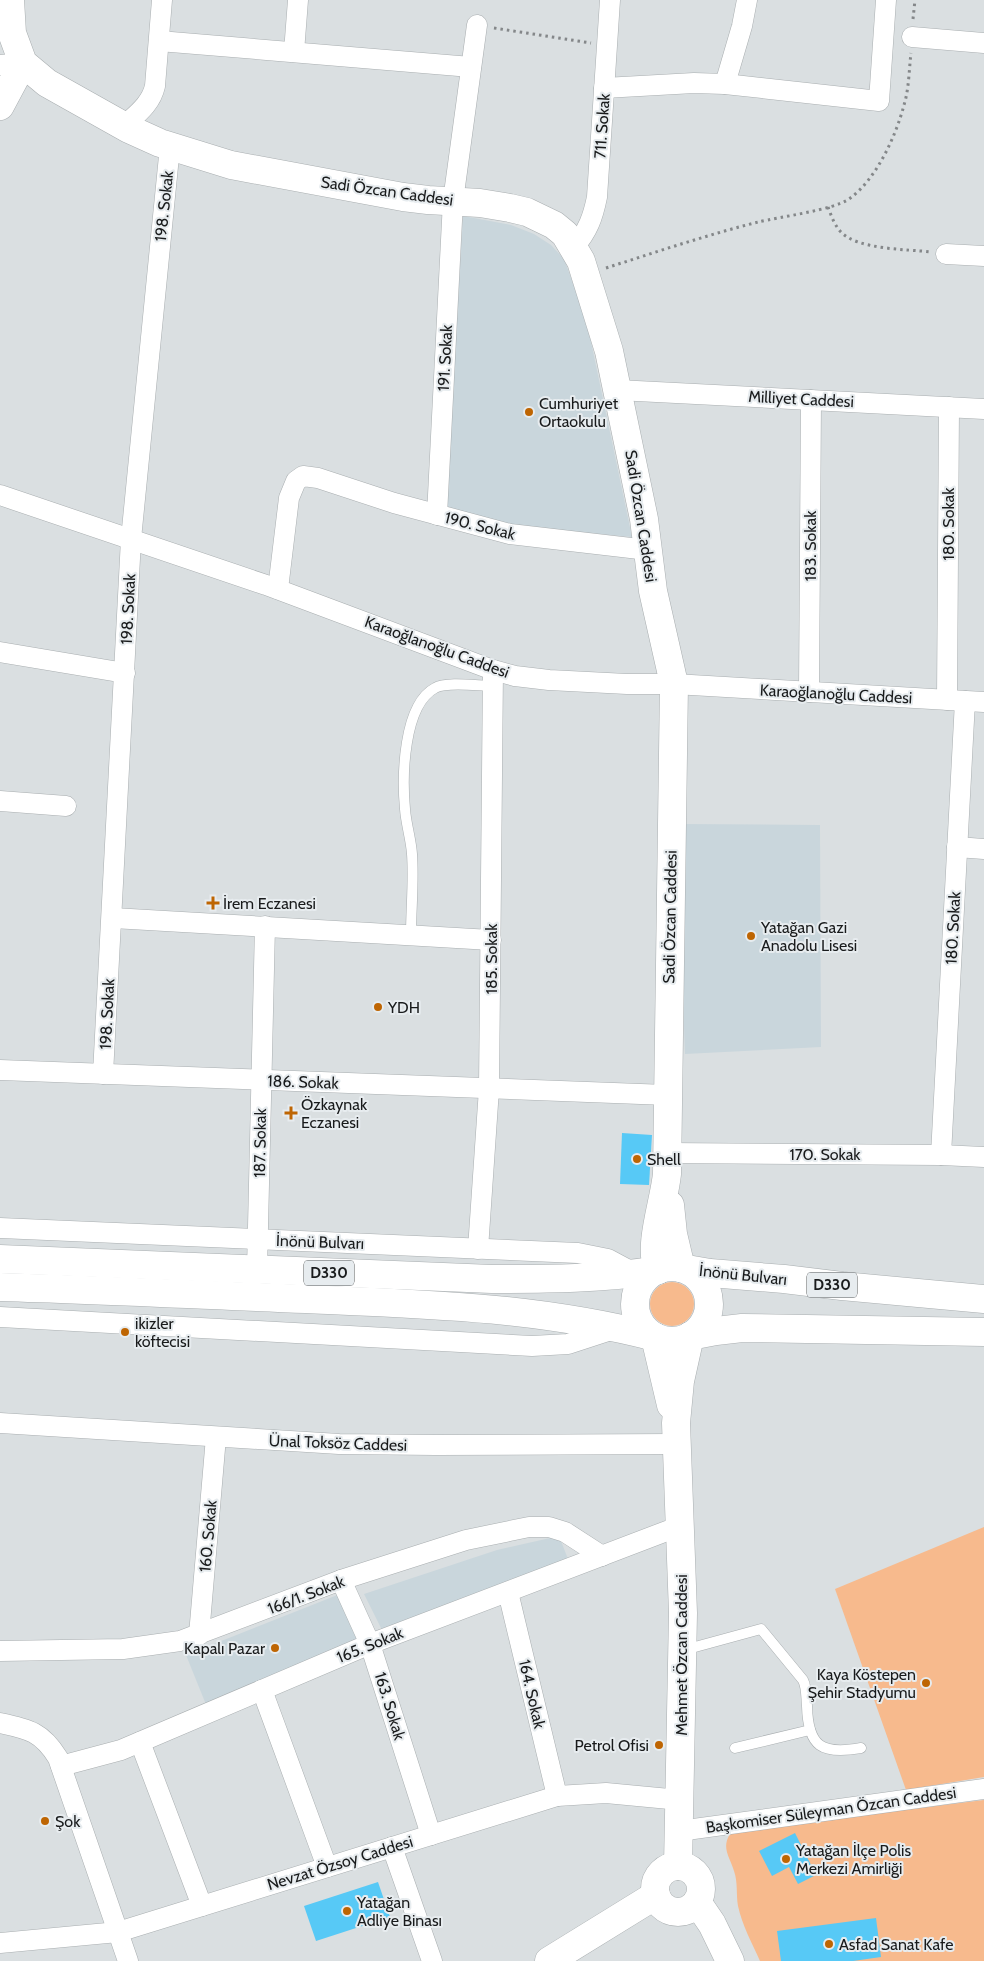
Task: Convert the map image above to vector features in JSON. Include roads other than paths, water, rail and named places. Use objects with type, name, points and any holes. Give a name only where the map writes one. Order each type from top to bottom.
[{"type":"main road","points":[[0,106],[11,64],[10,0]]},
{"type":"main road","name":"Sadi Özcan Caddesi","points":[[11,64],[124,126],[170,146],[231,165],[403,197],[480,203],[527,212],[554,225],[564,234],[581,260],[609,352],[635,471],[653,591],[674,684],[667,1095],[667,1164],[673,1234],[658,1271]]},
{"type":"main road","name":"İnönü Bulvarı","points":[[0,1259],[502,1280],[574,1279],[658,1271],[710,1273],[984,1299]]},
{"type":"main road","points":[[690,1336],[699,1330],[709,1310],[709,1299],[706,1289],[700,1280],[691,1272],[658,1271],[648,1276],[640,1286],[636,1297],[636,1309],[639,1320],[646,1330],[655,1337],[673,1340],[716,1331],[751,1328],[984,1332]]},
{"type":"main road","name":"D330","points":[[0,1287],[471,1307],[542,1314],[620,1328],[655,1337]]},
{"type":"main road","name":"Mehmet Özcan Caddesi","points":[[678,1866],[683,1650],[676,1423],[680,1381],[690,1336]]},
{"type":"main road","name":"Mehmet Özcan Caddesi","points":[[655,1337],[670,1399],[676,1444]]},
{"type":"main road","points":[[678,1866],[690,1869],[700,1880],[701,1894],[697,1902],[687,1910],[672,1911],[665,1908],[656,1895],[655,1887],[661,1873],[668,1868],[678,1866]]},
{"type":"main road","points":[[549,1961],[656,1895]]},
{"type":"main road","points":[[697,1902],[712,1924],[730,1961]]},
{"type":"street","points":[[124,126],[153,96],[162,0]]},
{"type":"street","points":[[294,52],[298,0]]},
{"type":"street","name":"711. Sokak","points":[[574,247],[585,234],[594,212],[597,197],[610,0]]},
{"type":"street","points":[[725,84],[742,26],[747,0]]},
{"type":"street","points":[[604,88],[694,83],[725,84],[879,101],[886,0]]},
{"type":"street","name":"191. Sokak","points":[[437,515],[453,201],[477,25]]},
{"type":"street","points":[[912,37],[984,43]]},
{"type":"street","points":[[159,41],[471,67]]},
{"type":"street","name":"198. Sokak","points":[[103,1074],[113,918],[131,540],[170,146]]},
{"type":"street","points":[[946,254],[984,256]]},
{"type":"street","name":"Milliyet Caddesi","points":[[617,390],[984,409]]},
{"type":"street","name":"183. Sokak","points":[[809,692],[811,400]]},
{"type":"street","name":"180. Sokak","points":[[941,1155],[965,701],[949,407]]},
{"type":"street","name":"190. Sokak","points":[[278,590],[291,492],[299,478],[309,476],[394,504],[510,534],[648,550]]},
{"type":"street","name":"Karaoğlanoğlu Caddesi","points":[[0,495],[278,590],[492,678],[515,676],[549,680],[627,684],[674,684],[965,701]]},
{"type":"street","points":[[0,652],[125,673]]},
{"type":"street","name":"185. Sokak","points":[[478,1249],[489,1089],[492,678]]},
{"type":"street","points":[[0,801],[66,806]]},
{"type":"street","points":[[957,847],[984,849]]},
{"type":"street","points":[[113,918],[491,940]]},
{"type":"street","name":"187. Sokak","points":[[257,1270],[265,926]]},
{"type":"street","name":"186. Sokak","points":[[0,1070],[667,1095]]},
{"type":"street","name":"170. Sokak","points":[[667,1164],[941,1155],[984,1157]]},
{"type":"street","name":"İnönü Bulvarı","points":[[0,1228],[556,1252],[595,1256],[658,1271]]},
{"type":"street","points":[[0,1317],[532,1346],[568,1344],[620,1328]]},
{"type":"street","name":"Ünal Toksöz Caddesi","points":[[0,1423],[339,1444],[676,1444]]},
{"type":"street","name":"160. Sokak","points":[[199,1635],[216,1437]]},
{"type":"street","name":"165. Sokak","points":[[61,1766],[121,1750],[370,1644],[680,1526]]},
{"type":"street","name":"166/1. Sokak","points":[[0,1651],[123,1649],[173,1642],[199,1635],[341,1580],[466,1540],[529,1527],[549,1527],[564,1532],[602,1556]]},
{"type":"street","name":"163. Sokak","points":[[341,1580],[370,1644],[430,1835]]},
{"type":"street","name":"164. Sokak","points":[[508,1592],[557,1796]]},
{"type":"street","points":[[262,1690],[327,1867]]},
{"type":"street","points":[[0,1723],[36,1733],[50,1744],[61,1766],[128,1961]]},
{"type":"street","points":[[140,1742],[202,1906]]},
{"type":"street","name":"Başkomiser Süleyman Özcan Caddesi","points":[[679,1831],[984,1790]]},
{"type":"street","name":"Nevzat Özsoy Caddesi","points":[[0,1943],[118,1932],[557,1796],[606,1792],[680,1800]]},
{"type":"street","points":[[392,1847],[432,1961]]},
{"type":"lane","points":[[410,935],[412,854],[403,791],[409,731],[419,704],[436,687],[492,678]]},
{"type":"lane","points":[[683,1650],[761,1629],[806,1686],[807,1723],[812,1737],[820,1746],[835,1751],[861,1748]]},
{"type":"lane","points":[[735,1748],[810,1730]]},
{"type":"place","name":"Cumhuriyet Ortaokulu","points":[[529,412]]},
{"type":"place","name":"İrem Eczanesi","points":[[213,903]]},
{"type":"place","name":"Yatağan Gazi Anadolu Lisesi","points":[[751,936]]},
{"type":"place","name":"YDH","points":[[378,1007]]},
{"type":"place","name":"Özkaynak Eczanesi","points":[[291,1113]]},
{"type":"place","name":"Shell","points":[[637,1159]]},
{"type":"place","name":"ikizler köftecisi","points":[[125,1332]]},
{"type":"place","name":"Kapalı Pazar","points":[[275,1648]]},
{"type":"place","name":"Kaya Köstepen Şehir Stadyumu","points":[[926,1683]]},
{"type":"place","name":"Petrol Ofisi","points":[[659,1745]]},
{"type":"place","name":"Şok","points":[[45,1821]]},
{"type":"place","name":"Yatağan İlçe Polis Merkezi Amirliği","points":[[786,1859]]},
{"type":"place","name":"Yatağan Adliye Binası","points":[[347,1911]]},
{"type":"place","name":"Asfad Sanat Kafe","points":[[829,1944]]}]
